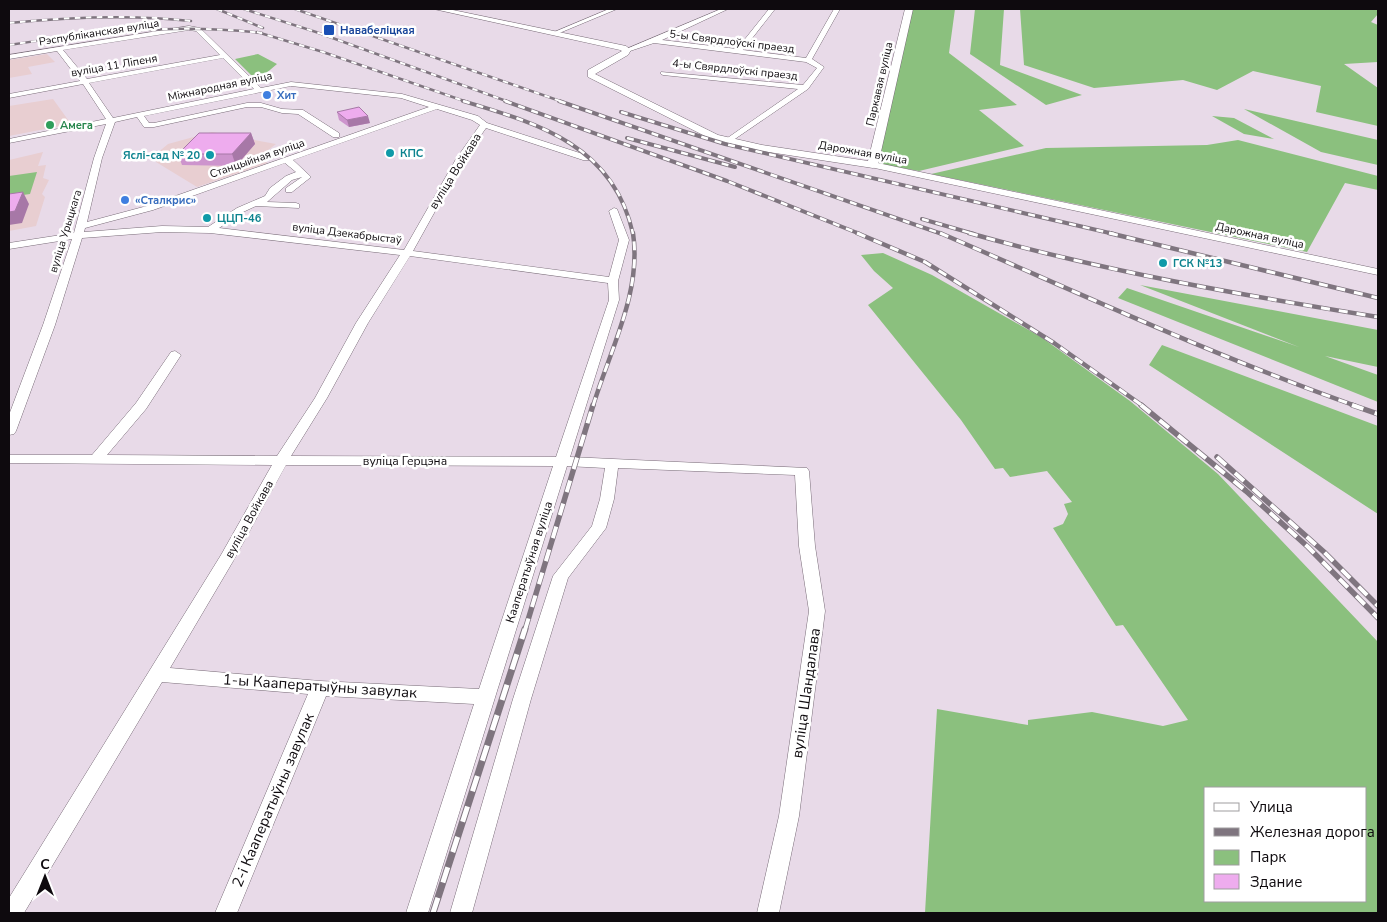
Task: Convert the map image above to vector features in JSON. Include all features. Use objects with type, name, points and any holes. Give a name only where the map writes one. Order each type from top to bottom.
[{"type":"street","points":[[438,9],[617,45],[628,50],[654,41],[725,9]]},
{"type":"street","points":[[463,15],[483,9]]},
{"type":"street","points":[[555,33],[614,9]]},
{"type":"street","points":[[738,52],[772,9]]},
{"type":"street","points":[[729,141],[805,87],[821,67],[808,60],[837,9]]},
{"type":"street","name":"Паркавая вуліца","points":[[873,165],[909,9]]},
{"type":"street","name":"Рэспубліканская вуліца","points":[[9,57],[190,28],[198,29],[258,89]]},
{"type":"street","name":"5-ы Свярдлоўскі праезд","points":[[654,41],[808,60]]},
{"type":"street","points":[[59,49],[86,82],[110,121]]},
{"type":"street","name":"Дарожная вуліца","points":[[628,50],[595,69],[590,75],[698,130],[729,141],[873,165],[1378,272]]},
{"type":"street","name":"вуліца 11 Ліпеня","points":[[9,96],[224,56]]},
{"type":"street","name":"4-ы Свярдлоўскі праезд","points":[[663,73],[805,87]]},
{"type":"street","name":"Міжнародная вуліца","points":[[9,141],[258,89],[291,84],[402,96],[475,118],[484,125],[586,158]]},
{"type":"street","points":[[139,115],[147,125],[154,125],[247,105],[261,105],[282,111],[300,112],[336,135]]},
{"type":"street","name":"Станцыйная вуліца","points":[[80,230],[438,106]]},
{"type":"street","name":"вуліца Урыцкага","points":[[9,431],[49,325],[80,230],[98,158],[110,121]]},
{"type":"street","name":"вуліца Войкава","points":[[12,913],[227,559],[281,461],[321,398],[362,323],[460,159],[484,125]]},
{"type":"street","points":[[288,159],[290,164],[307,177],[289,190]]},
{"type":"street","points":[[210,230],[240,210],[268,198],[273,190],[289,178],[303,173]]},
{"type":"street","points":[[254,204],[296,206]]},
{"type":"street","name":"Кааператыўная вуліца","points":[[417,913],[484,697],[614,300],[613,281],[624,240],[614,211]]},
{"type":"street","points":[[9,246],[80,230]]},
{"type":"street","name":"вуліца Дзекабрыстаў","points":[[80,230],[210,230],[406,252],[613,281]]},
{"type":"street","points":[[96,459],[141,406],[174,355]]},
{"type":"street","name":"вуліца Герцэна","points":[[9,459],[561,462],[802,471]]},
{"type":"street","points":[[461,913],[522,699],[561,576],[598,528],[607,499],[612,464]]},
{"type":"street","name":"вуліца Шандалава","points":[[768,913],[789,816],[817,611],[807,546],[802,471]]},
{"type":"street","name":"1-ы Кааператыўны завулак","points":[[156,674],[320,688],[484,697]]},
{"type":"street","name":"2-і Кааператыўны завулак","points":[[226,913],[320,688]]},
{"type":"shaded area","points":[[47,54],[55,62],[28,67],[32,74],[9,78],[9,60]]},
{"type":"shaded area","points":[[53,99],[71,124],[9,136],[9,106]]},
{"type":"shaded area","points":[[212,132],[276,144],[258,158],[268,163],[197,187],[156,162],[156,154],[168,144]]},
{"type":"shaded area","points":[[43,152],[38,166],[46,165],[43,178],[49,180],[42,194],[45,197],[36,226],[9,231],[9,160]]},
{"type":"green space","points":[[912,9],[955,9],[949,53],[1017,105],[979,110],[1024,146],[919,171],[878,164]]},
{"type":"green space","points":[[975,9],[1004,9],[1000,65],[1082,95],[1046,105],[970,54]]},
{"type":"green space","points":[[1020,9],[1378,9],[1378,14],[1371,22],[1378,25],[1378,62],[1344,64],[1378,88],[1378,126],[1316,112],[1321,86],[1253,71],[1217,90],[1183,80],[1094,88],[1024,65]]},
{"type":"green space","points":[[258,54],[277,64],[257,81],[235,59]]},
{"type":"green space","points":[[1244,109],[1378,140],[1378,165],[1321,152]]},
{"type":"green space","points":[[1212,116],[1234,118],[1274,139],[1244,134]]},
{"type":"green space","points":[[1238,140],[1378,176],[1378,190],[1345,183],[1307,252],[931,174],[1046,148],[1207,145]]},
{"type":"green space","points":[[37,172],[30,194],[9,197],[9,176]]},
{"type":"green space","points":[[883,253],[932,275],[1041,337],[1130,401],[1218,474],[1378,642],[1378,913],[925,913],[937,709],[1028,725],[1028,720],[1092,712],[1163,726],[1188,720],[1123,625],[1116,626],[1053,528],[1063,524],[1068,514],[1064,504],[1072,502],[1047,471],[1010,477],[1003,468],[995,469],[961,420],[868,305],[893,288],[874,271],[861,255]]},
{"type":"green space","points":[[1140,285],[1378,330],[1378,367],[1325,356],[1378,375],[1378,402],[1118,298],[1127,288],[1299,347]]},
{"type":"green space","points":[[1162,345],[1378,426],[1378,514],[1149,365]]},
{"type":"building","points":[[359,107],[368,116],[347,120],[337,112]]},
{"type":"building","points":[[199,133],[251,133],[232,154],[178,154]]},
{"type":"building","points":[[23,192],[15,211],[9,212],[9,194]]},
{"type":"railway","points":[[217,9],[263,28]]},
{"type":"railway","points":[[244,9],[316,32],[509,102]]},
{"type":"railway","points":[[295,9],[563,102]]},
{"type":"railway","points":[[9,23],[100,17],[191,21]]},
{"type":"railway","points":[[9,45],[135,30],[198,29],[260,33]]},
{"type":"railway","points":[[260,33],[323,52],[467,102]]},
{"type":"railway","points":[[463,101],[546,130],[570,143],[591,159],[609,179],[623,204],[633,234]]},
{"type":"railway","points":[[505,101],[727,181],[860,234]]},
{"type":"railway","points":[[559,101],[942,234]]},
{"type":"railway","points":[[621,112],[725,144],[1114,234]]},
{"type":"railway","points":[[627,138],[735,167]]},
{"type":"railway","points":[[922,219],[974,234]]},
{"type":"railway","points":[[593,406],[629,299],[635,255],[633,233]]},
{"type":"railway","points":[[857,233],[925,262],[1054,343],[1143,406]]},
{"type":"railway","points":[[940,233],[1198,345],[1356,406]]},
{"type":"railway","points":[[969,233],[1019,247],[1172,281],[1378,317]]},
{"type":"railway","points":[[1109,233],[1378,298]]},
{"type":"railway","points":[[525,630],[593,405]]},
{"type":"railway","points":[[1141,405],[1246,491],[1308,547],[1378,618]]},
{"type":"railway","points":[[1352,405],[1378,414]]},
{"type":"railway","points":[[1217,457],[1324,552],[1378,606]]},
{"type":"railway","points":[[433,913],[525,629]]},
{"type":"place","name":"Навабеліцкая","points":[[329,30]]},
{"type":"place","name":"Хит","points":[[267,95]]},
{"type":"place","name":"Амега","points":[[50,125]]},
{"type":"place","name":"КПС","points":[[390,153]]},
{"type":"place","name":"Яслі-сад № 20","points":[[210,155]]},
{"type":"place","name":"«Сталкрис»","points":[[125,200]]},
{"type":"place","name":"ЦЦП-46","points":[[207,218]]},
{"type":"place","name":"ГСК №13","points":[[1163,263]]}]
